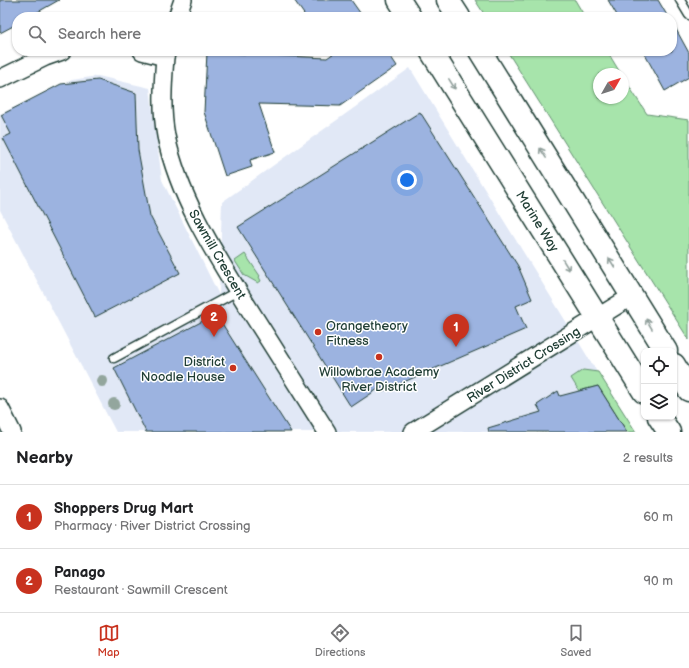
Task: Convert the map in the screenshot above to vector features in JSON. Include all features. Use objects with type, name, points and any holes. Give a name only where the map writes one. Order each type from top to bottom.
[{"type":"main road","points":[[399,0],[407,12]]},
{"type":"main road","points":[[448,0],[456,12]]},
{"type":"main road","name":"Marine Way","points":[[434,56],[641,387]]},
{"type":"main road","points":[[483,56],[664,348]]},
{"type":"main road","points":[[677,370],[689,390]]},
{"type":"main road","points":[[661,420],[669,432]]},
{"type":"street","points":[[179,12],[183,0]]},
{"type":"street","points":[[0,79],[48,56]]},
{"type":"street","name":"Sawmill Crescent","points":[[166,56],[163,98],[166,134],[176,174],[192,210],[238,291],[327,432]]},
{"type":"street","name":"River District Crossing","points":[[413,432],[632,296]]},
{"type":"street","points":[[0,408],[12,432]]},
{"type":"lane","points":[[680,0],[689,15]]},
{"type":"lane","points":[[114,358],[238,291]]},
{"type":"shaded area","points":[[410,68],[634,432],[116,432],[0,210],[0,114],[72,80],[98,76],[150,88],[162,180],[219,295],[222,202]]},
{"type":"green space","points":[[475,0],[575,0],[582,12],[483,12]]},
{"type":"green space","points":[[510,56],[610,56],[617,68],[593,68],[593,104],[629,104],[629,86],[647,114],[689,120],[689,340]]},
{"type":"green space","points":[[245,254],[260,276],[261,281],[258,283],[244,275],[235,261]]},
{"type":"green space","points":[[583,370],[598,372],[636,432],[627,432],[598,386],[579,391],[571,378]]},
{"type":"building","points":[[0,0],[59,0],[38,12],[12,12],[12,27],[0,33]]},
{"type":"building","points":[[294,0],[351,0],[359,12],[302,12]]},
{"type":"building","points":[[608,0],[658,0],[665,12],[615,12]]},
{"type":"building","points":[[677,31],[689,53],[689,77],[665,91],[646,56],[677,56]]},
{"type":"building","points":[[207,56],[287,56],[327,58],[330,56],[390,56],[397,66],[340,106],[259,104],[275,152],[250,160],[252,167],[225,176],[204,112]]},
{"type":"building","points":[[98,80],[136,93],[138,150],[150,216],[180,273],[95,317],[3,138],[11,134],[1,115],[61,84]]},
{"type":"building","points":[[420,112],[518,266],[532,299],[516,306],[526,329],[383,391],[381,387],[351,407],[238,227]]},
{"type":"building","points":[[216,314],[291,432],[146,432],[114,368]]},
{"type":"building","points":[[598,386],[627,432],[489,432],[488,428],[541,412],[537,405],[558,391],[560,396]]},
{"type":"place","name":"Orangetheory Fitness","points":[[318,332]]},
{"type":"place","name":"Panago","points":[[214,337]]},
{"type":"place","name":"Shoppers Drug Mart","points":[[456,347]]},
{"type":"place","name":"Willowbrae Academy River District","points":[[379,357]]},
{"type":"place","name":"District Noodle House","points":[[233,368]]}]
